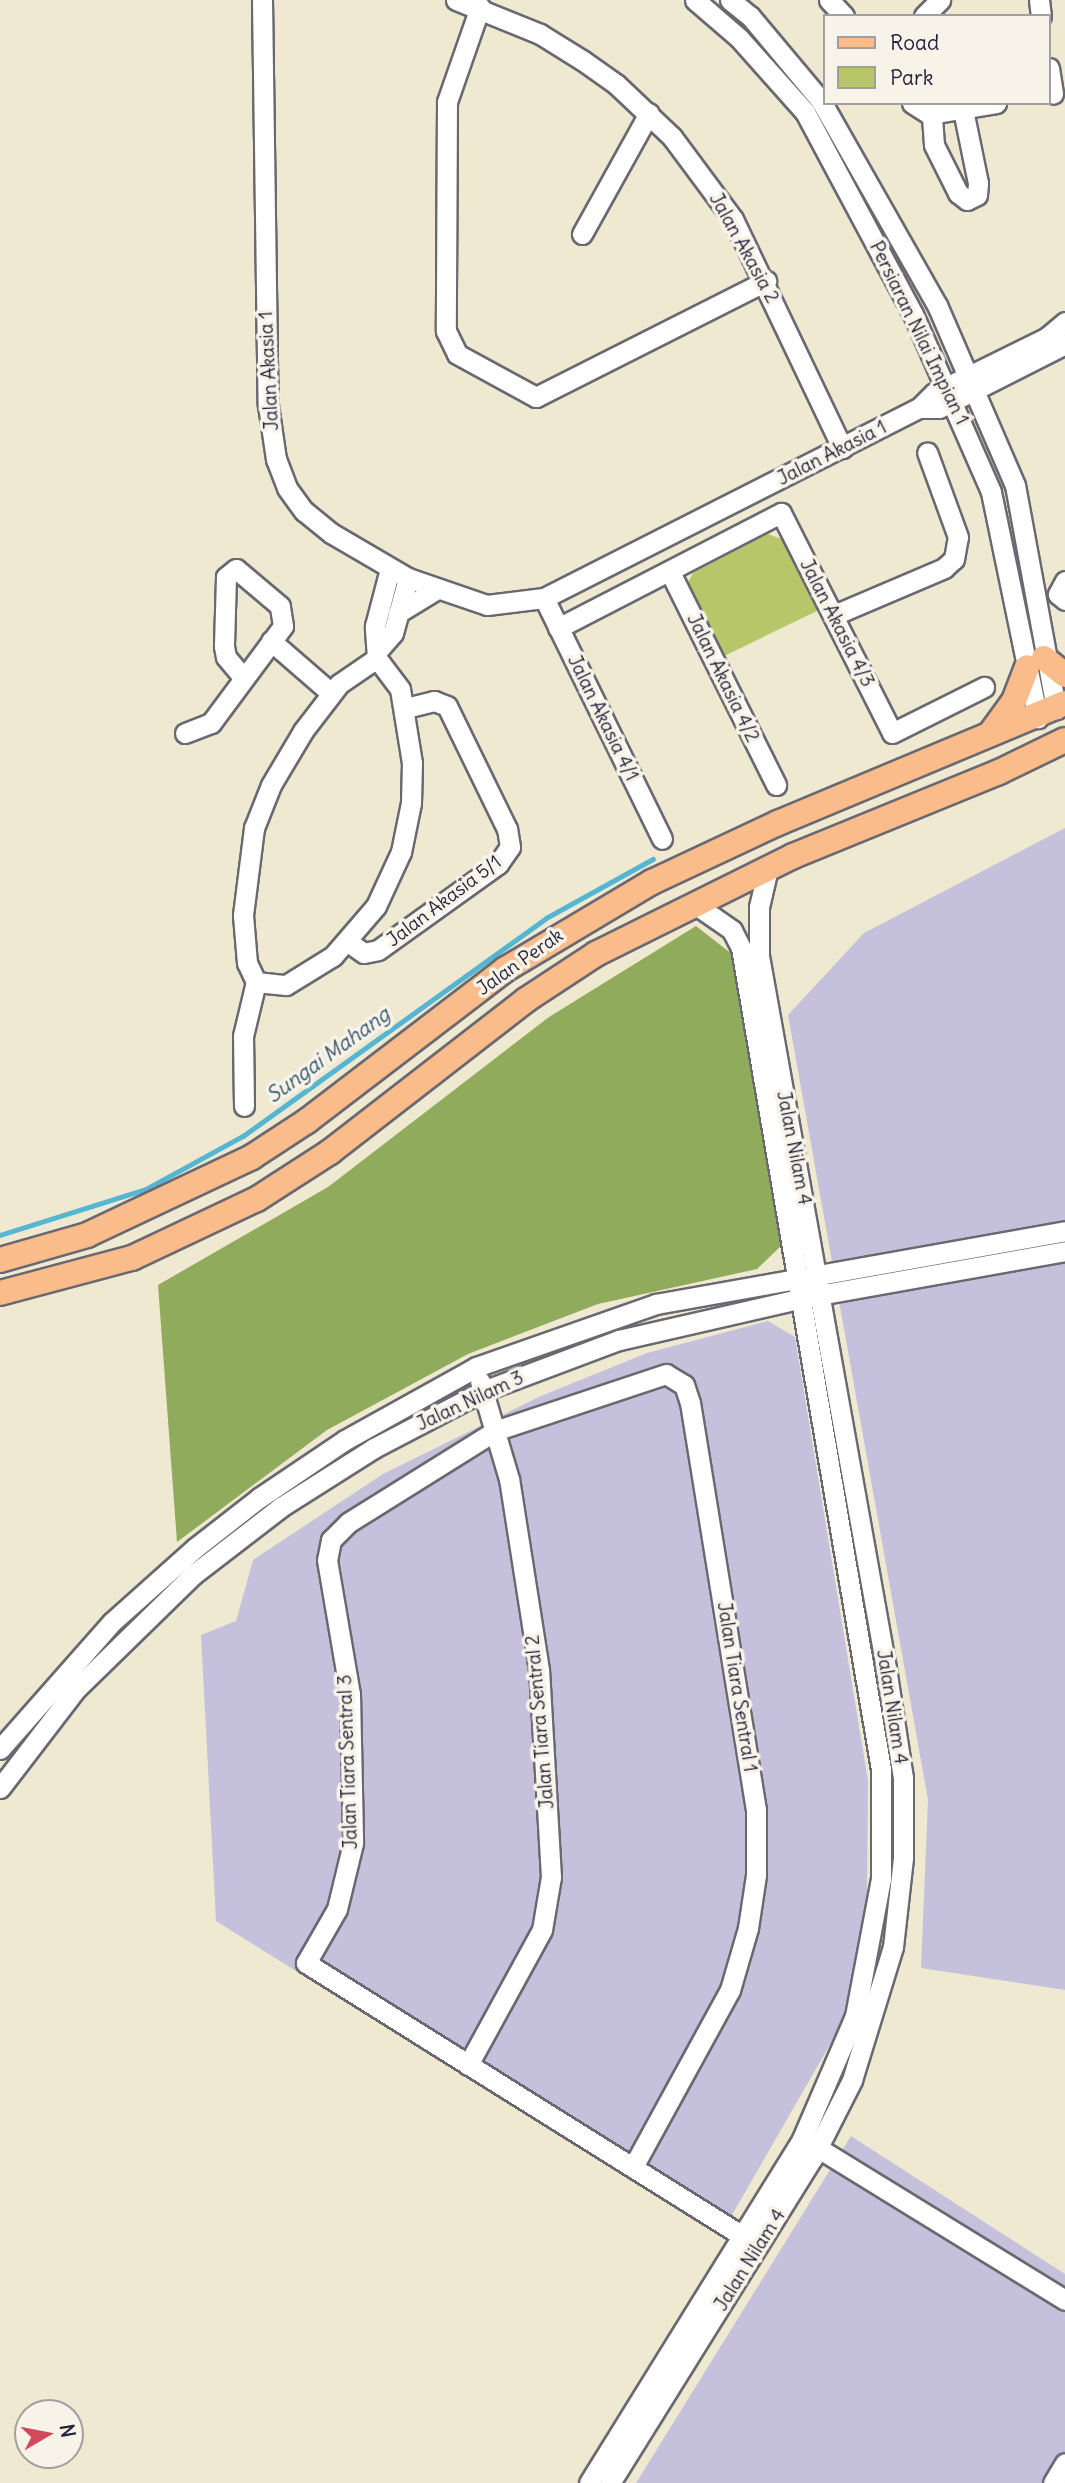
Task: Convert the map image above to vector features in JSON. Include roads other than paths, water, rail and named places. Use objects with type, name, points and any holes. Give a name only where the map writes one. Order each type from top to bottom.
[{"type":"main road","points":[[990,734],[1014,701],[1036,663],[1065,675]]},
{"type":"main road","name":"Jalan Perak","points":[[0,1260],[87,1235],[252,1157],[307,1121],[506,969],[652,883],[778,823],[990,734],[1056,720]]},
{"type":"main road","name":"Jalan Perak","points":[[0,1293],[132,1258],[257,1199],[330,1152],[526,1000],[596,954],[768,868],[917,803],[950,780],[1021,749],[1042,735],[1056,720]]},
{"type":"street","name":"Jalan Akasia 1","points":[[262,0],[268,405],[273,444],[293,498],[324,527],[361,552],[408,578],[487,605],[544,598],[919,408],[1058,348],[1065,322]]},
{"type":"street","name":"Jalan Akasia 2","points":[[456,0],[480,7],[582,60],[649,113],[702,174],[766,281],[842,448]]},
{"type":"street","name":"Persiaran Nilai Impian 1","points":[[695,0],[739,38],[805,112],[874,237],[950,394],[991,492],[1036,663],[1056,720]]},
{"type":"street","name":"Persiaran Nilai Impian 1","points":[[730,0],[750,16],[821,101],[898,230],[971,384],[1015,485],[1036,663]]},
{"type":"street","points":[[830,0],[842,14]]},
{"type":"street","points":[[926,14],[940,0]]},
{"type":"street","points":[[480,7],[447,102],[446,331],[457,354],[536,397],[766,281]]},
{"type":"street","points":[[1051,75],[1056,93]]},
{"type":"street","points":[[963,110],[978,183],[973,199],[958,192],[940,161],[930,108],[963,110],[987,105]]},
{"type":"street","points":[[582,234],[649,113]]},
{"type":"street","points":[[834,615],[954,559],[958,537],[927,452]]},
{"type":"street","name":"Jalan Akasia 4/3","points":[[670,572],[781,513],[892,733],[984,687]]},
{"type":"street","points":[[361,552],[382,598]]},
{"type":"street","points":[[256,982],[286,985],[348,942],[376,906],[408,825],[413,783],[406,708],[396,679],[378,654],[375,630],[390,569]]},
{"type":"street","points":[[185,733],[211,723],[242,676],[284,621],[281,606],[246,572],[232,570],[225,582],[224,646],[226,657],[242,676]]},
{"type":"street","points":[[558,628],[670,572]]},
{"type":"street","name":"Jalan Akasia 4/2","points":[[670,572],[776,785]]},
{"type":"street","points":[[244,1106],[243,1036],[256,982],[247,963],[243,915],[254,828],[271,785],[331,693],[352,672],[378,654],[391,636],[408,578]]},
{"type":"street","points":[[1065,581],[1058,594],[1065,600]]},
{"type":"street","points":[[398,613],[437,589]]},
{"type":"street","name":"Jalan Akasia 4/1","points":[[544,598],[662,839]]},
{"type":"street","points":[[271,641],[331,693]]},
{"type":"street","name":"Jalan Akasia 5/1","points":[[348,942],[364,953],[378,950],[498,864],[510,847],[507,829],[447,706],[434,701],[406,708]]},
{"type":"street","name":"Jalan Nilam 4","points":[[610,2483],[818,2148],[852,2080],[893,1947],[904,1831],[901,1766],[823,1295],[760,956],[759,906],[768,868]]},
{"type":"street","name":"Jalan Nilam 4","points":[[589,2483],[802,2139],[855,2016],[881,1878],[881,1769],[741,948],[732,930],[693,904]]},
{"type":"street","name":"Jalan Nilam 3","points":[[1,1783],[83,1681],[194,1574],[281,1507],[339,1470],[483,1391],[618,1340],[800,1289],[819,1275],[1065,1231]]},
{"type":"street","name":"Jalan Nilam 3","points":[[0,1749],[112,1622],[195,1548],[259,1497],[345,1440],[476,1367],[656,1304],[800,1289],[823,1295],[1065,1251]]},
{"type":"street","name":"Jalan Tiara Sentral 2","points":[[468,2065],[542,1930],[551,1877],[540,1670],[509,1479],[476,1367]]},
{"type":"street","name":"Jalan Tiara Sentral 1","points":[[495,1431],[657,1374],[679,1380],[690,1403],[756,1810],[756,1875],[748,1928],[730,1990],[633,2167]]},
{"type":"street","name":"Jalan Tiara Sentral 3","points":[[468,2065],[306,1964],[341,1900],[353,1843],[350,1694],[327,1560],[331,1539],[348,1523],[495,1431]]},
{"type":"street","points":[[468,2065],[741,2235]]},
{"type":"street","points":[[818,2148],[1065,2301]]},
{"type":"street","points":[[1053,2483],[1065,2463]]},
{"type":"waterway","name":"Sungai Mahang","points":[[0,1235],[146,1189],[243,1136],[546,918],[653,859]]}]
